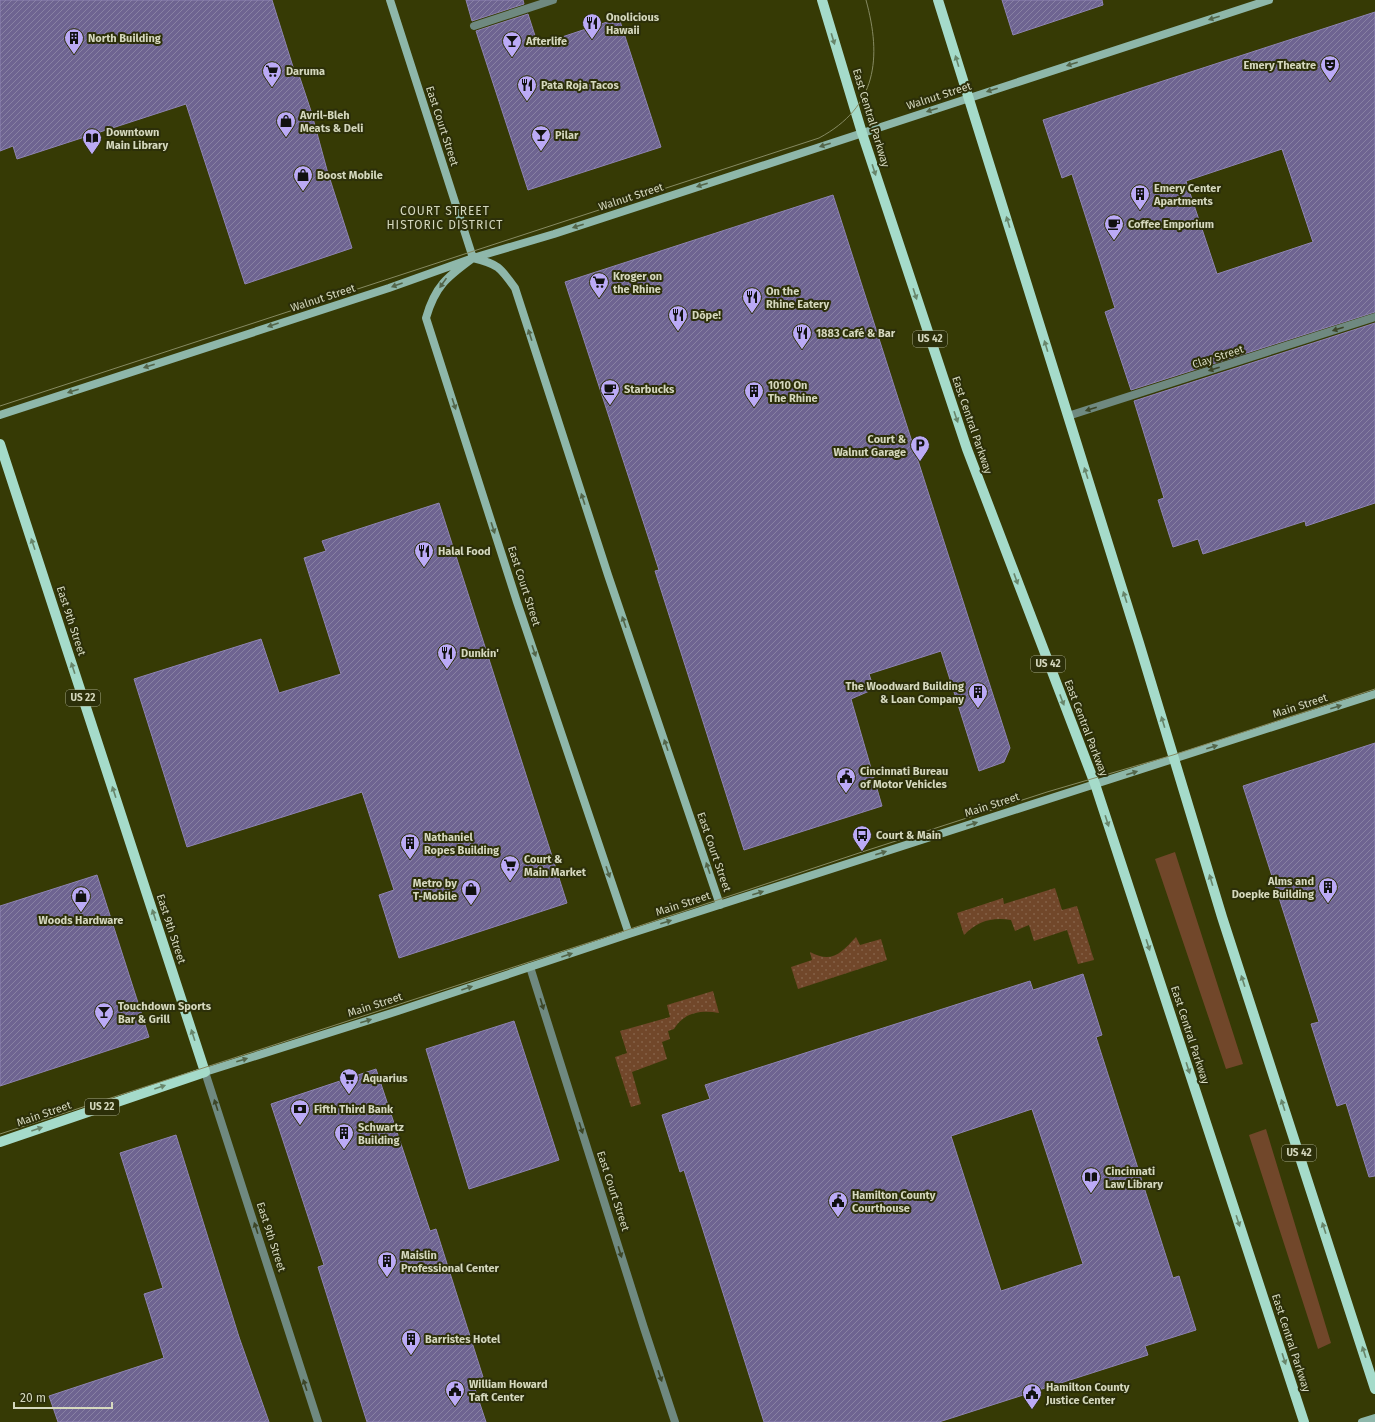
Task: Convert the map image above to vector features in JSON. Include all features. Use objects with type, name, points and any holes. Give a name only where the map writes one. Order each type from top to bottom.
[{"type":"main road","name":"East Central Parkway","points":[[822,0],[862,133],[967,449],[1095,784],[1304,1422]]},
{"type":"main road","name":"US 42","points":[[938,0],[1175,759],[1222,918],[1375,1389]]},
{"type":"main road","name":"East 9th Street","points":[[0,444],[205,1072]]},
{"type":"main road","name":"Main Street","points":[[0,1142],[205,1072]]},
{"type":"street","name":"East Court Street","points":[[390,0],[473,258]]},
{"type":"street","points":[[474,26],[553,0]]},
{"type":"street","name":"Walnut Street","points":[[0,415],[389,288],[473,258],[554,234],[1269,0]]},
{"type":"street","name":"East Court Street","points":[[473,258],[492,263],[504,273],[515,288],[610,582],[720,905]]},
{"type":"street","name":"East Court Street","points":[[473,258],[447,277],[432,299],[426,318],[517,602],[629,934]]},
{"type":"street","name":"Clay Street","points":[[1068,416],[1375,317]]},
{"type":"street","name":"Main Street","points":[[205,1072],[1375,694]]},
{"type":"street","name":"East Court Street","points":[[530,967],[675,1422]]},
{"type":"street","name":"East 9th Street","points":[[205,1072],[318,1422]]},
{"type":"street","points":[[1362,1422],[1375,1418]]},
{"type":"shaded area","points":[[1175,852],[1243,1064],[1226,1069],[1155,859]]},
{"type":"shaded area","points":[[1055,888],[1062,910],[1077,906],[1094,960],[1078,964],[1067,930],[1034,941],[1029,925],[1015,931],[1011,920],[998,919],[980,923],[964,935],[957,913],[1003,898],[1004,904]]},
{"type":"shaded area","points":[[856,937],[860,945],[881,939],[887,960],[798,989],[791,967],[812,960],[810,952],[824,957],[836,955],[846,948]]},
{"type":"shaded area","points":[[713,991],[719,1013],[700,1012],[683,1019],[674,1029],[668,1031],[670,1039],[662,1042],[667,1059],[632,1072],[641,1104],[631,1107],[615,1057],[627,1053],[620,1031],[670,1017],[667,1005]]},
{"type":"shaded area","points":[[1266,1129],[1331,1343],[1318,1349],[1249,1135]]},
{"type":"building","points":[[0,0],[272,0],[294,70],[297,69],[311,111],[327,170],[352,248],[245,284],[186,104],[17,159],[13,146],[0,151]]},
{"type":"building","points":[[466,0],[523,0],[524,4],[472,21]]},
{"type":"building","points":[[1002,0],[1102,0],[1103,5],[1013,35]]},
{"type":"building","name":"Emery Center Apartments","points":[[1375,12],[1375,312],[1131,390],[1105,312],[1115,308],[1072,174],[1062,178],[1043,120]],"holes":[[[1282,149],[1313,242],[1217,274],[1186,181]]]},
{"type":"building","points":[[528,14],[538,45],[619,18],[661,147],[528,190],[476,31]]},
{"type":"building","name":"1010 On The Rhine","points":[[833,195],[1010,748],[1004,762],[979,771],[941,651],[869,674],[874,689],[851,699],[882,806],[744,850],[655,571],[659,570],[565,282]]},
{"type":"building","points":[[1375,323],[1375,503],[1306,526],[1305,521],[1203,554],[1198,539],[1173,547],[1158,500],[1164,498],[1134,401]]},
{"type":"building","points":[[439,503],[567,903],[399,958],[379,895],[394,890],[362,792],[187,847],[134,679],[261,639],[279,693],[341,674],[304,558],[326,551],[322,541]]},
{"type":"building","name":"Alms and Doepke Building","points":[[1375,743],[1375,1176],[1369,1177],[1346,1103],[1337,1106],[1311,1024],[1319,1022],[1243,786]]},
{"type":"building","points":[[97,875],[149,1037],[0,1086],[0,906]]},
{"type":"building","name":"Hamilton County Courthouse","points":[[1083,974],[1102,1035],[1096,1037],[1173,1278],[1179,1276],[1196,1330],[1145,1346],[1148,1355],[939,1422],[764,1422],[684,1170],[680,1172],[662,1115],[710,1099],[705,1085],[1030,981],[1033,990]],"holes":[[[1032,1109],[1083,1264],[1001,1291],[951,1136]]]},
{"type":"building","points":[[514,1021],[559,1160],[469,1189],[426,1049]]},
{"type":"building","points":[[376,1069],[430,1231],[436,1229],[483,1377],[472,1380],[486,1422],[367,1422],[318,1267],[324,1265],[271,1104]]},
{"type":"building","points":[[176,1135],[239,1337],[269,1422],[58,1422],[49,1396],[164,1358],[144,1294],[163,1288],[120,1153]]},
{"type":"tram line","points":[[0,406],[819,138],[838,126],[853,112],[864,96],[870,79],[874,42],[866,0]]},
{"type":"tram line","points":[[0,1134],[1047,792],[1173,755],[1375,689]]},
{"type":"place","name":"Onolicious Hawaii","points":[[592,40]]},
{"type":"place","name":"North Building","points":[[74,55]]},
{"type":"place","name":"Afterlife","points":[[512,58]]},
{"type":"place","name":"Emery Theatre","points":[[1330,82]]},
{"type":"place","name":"Daruma","points":[[272,88]]},
{"type":"place","name":"Pata Roja Tacos","points":[[527,102]]},
{"type":"place","name":"Avril-Bleh Meats & Deli","points":[[286,138]]},
{"type":"place","name":"Pilar","points":[[541,152]]},
{"type":"place","name":"Downtown Main Library","points":[[92,155]]},
{"type":"place","name":"Boost Mobile","points":[[303,192]]},
{"type":"place","name":"Emery Center Apartments","points":[[1140,211]]},
{"type":"place","name":"Coffee Emporium","points":[[1114,241]]},
{"type":"place","name":"Kroger on the Rhine","points":[[599,299]]},
{"type":"place","name":"On the Rhine Eatery","points":[[752,314]]},
{"type":"place","name":"Dōpe!","points":[[678,332]]},
{"type":"place","name":"1883 Café & Bar","points":[[802,350]]},
{"type":"place","name":"Starbucks","points":[[610,406]]},
{"type":"place","name":"1010 On The Rhine","points":[[754,408]]},
{"type":"place","name":"Court & Walnut Garage","points":[[920,462]]},
{"type":"place","name":"Halal Food","points":[[424,568]]},
{"type":"place","name":"Dunkin'","points":[[447,670]]},
{"type":"place","name":"The Woodward Building & Loan Company","points":[[978,709]]},
{"type":"place","name":"Cincinnati Bureau of Motor Vehicles","points":[[846,794]]},
{"type":"place","name":"Court & Main","points":[[862,852]]},
{"type":"place","name":"Nathaniel Ropes Building","points":[[410,860]]},
{"type":"place","name":"Court & Main Market","points":[[510,882]]},
{"type":"place","name":"Alms and Doepke Building","points":[[1328,904]]},
{"type":"place","name":"Metro by T-Mobile","points":[[471,906]]},
{"type":"place","name":"Woods Hardware","points":[[81,913]]},
{"type":"place","name":"Touchdown Sports Bar & Grill","points":[[104,1029]]},
{"type":"place","name":"Aquarius","points":[[349,1095]]},
{"type":"place","name":"Fifth Third Bank","points":[[300,1126]]},
{"type":"place","name":"Schwartz Building","points":[[344,1150]]},
{"type":"place","name":"Cincinnati Law Library","points":[[1091,1194]]},
{"type":"place","name":"Hamilton County Courthouse","points":[[838,1218]]},
{"type":"place","name":"Maislin Professional Center","points":[[387,1278]]},
{"type":"place","name":"Barristes Hotel","points":[[411,1356]]},
{"type":"place","name":"William Howard Taft Center","points":[[455,1407]]},
{"type":"place","name":"Hamilton County Justice Center","points":[[1032,1410]]},
{"type":"district","name":"COURT STREET HISTORIC DISTRICT","points":[[445,218]]}]
